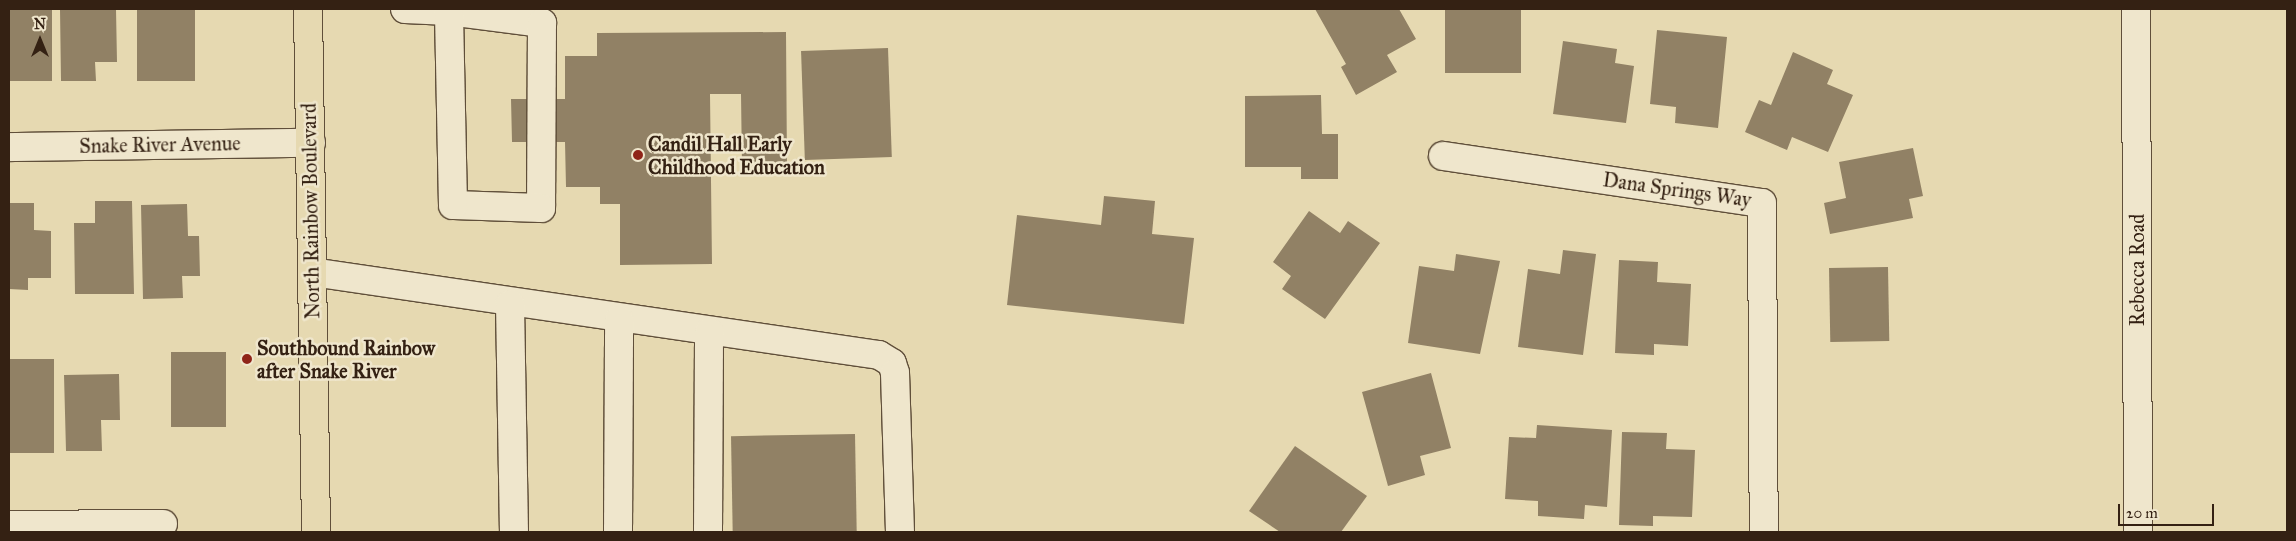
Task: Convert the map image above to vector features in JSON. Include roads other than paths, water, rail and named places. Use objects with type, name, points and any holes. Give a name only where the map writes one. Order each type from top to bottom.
[{"type":"main road","name":"North Rainbow Boulevard","points":[[308,9],[316,532]]},
{"type":"street","points":[[405,9],[449,11],[542,22],[541,208],[453,205],[449,11]]},
{"type":"street","name":"Rebecca Road","points":[[2136,9],[2138,532]]},
{"type":"street","name":"Snake River Avenue","points":[[9,147],[311,143]]},
{"type":"street","name":"Dana Springs Way","points":[[1443,156],[1762,202],[1764,532]]},
{"type":"street","points":[[312,272],[620,320],[851,350],[892,363],[900,532]]},
{"type":"street","points":[[510,304],[514,532]]},
{"type":"street","points":[[618,532],[620,320]]},
{"type":"street","points":[[708,532],[710,332]]},
{"type":"street","points":[[9,525],[163,524]]},
{"type":"place","name":"Candil Hall Early Childhood Education","points":[[638,155]]},
{"type":"place","name":"Southbound Rainbow after Snake River","points":[[247,359]]}]
